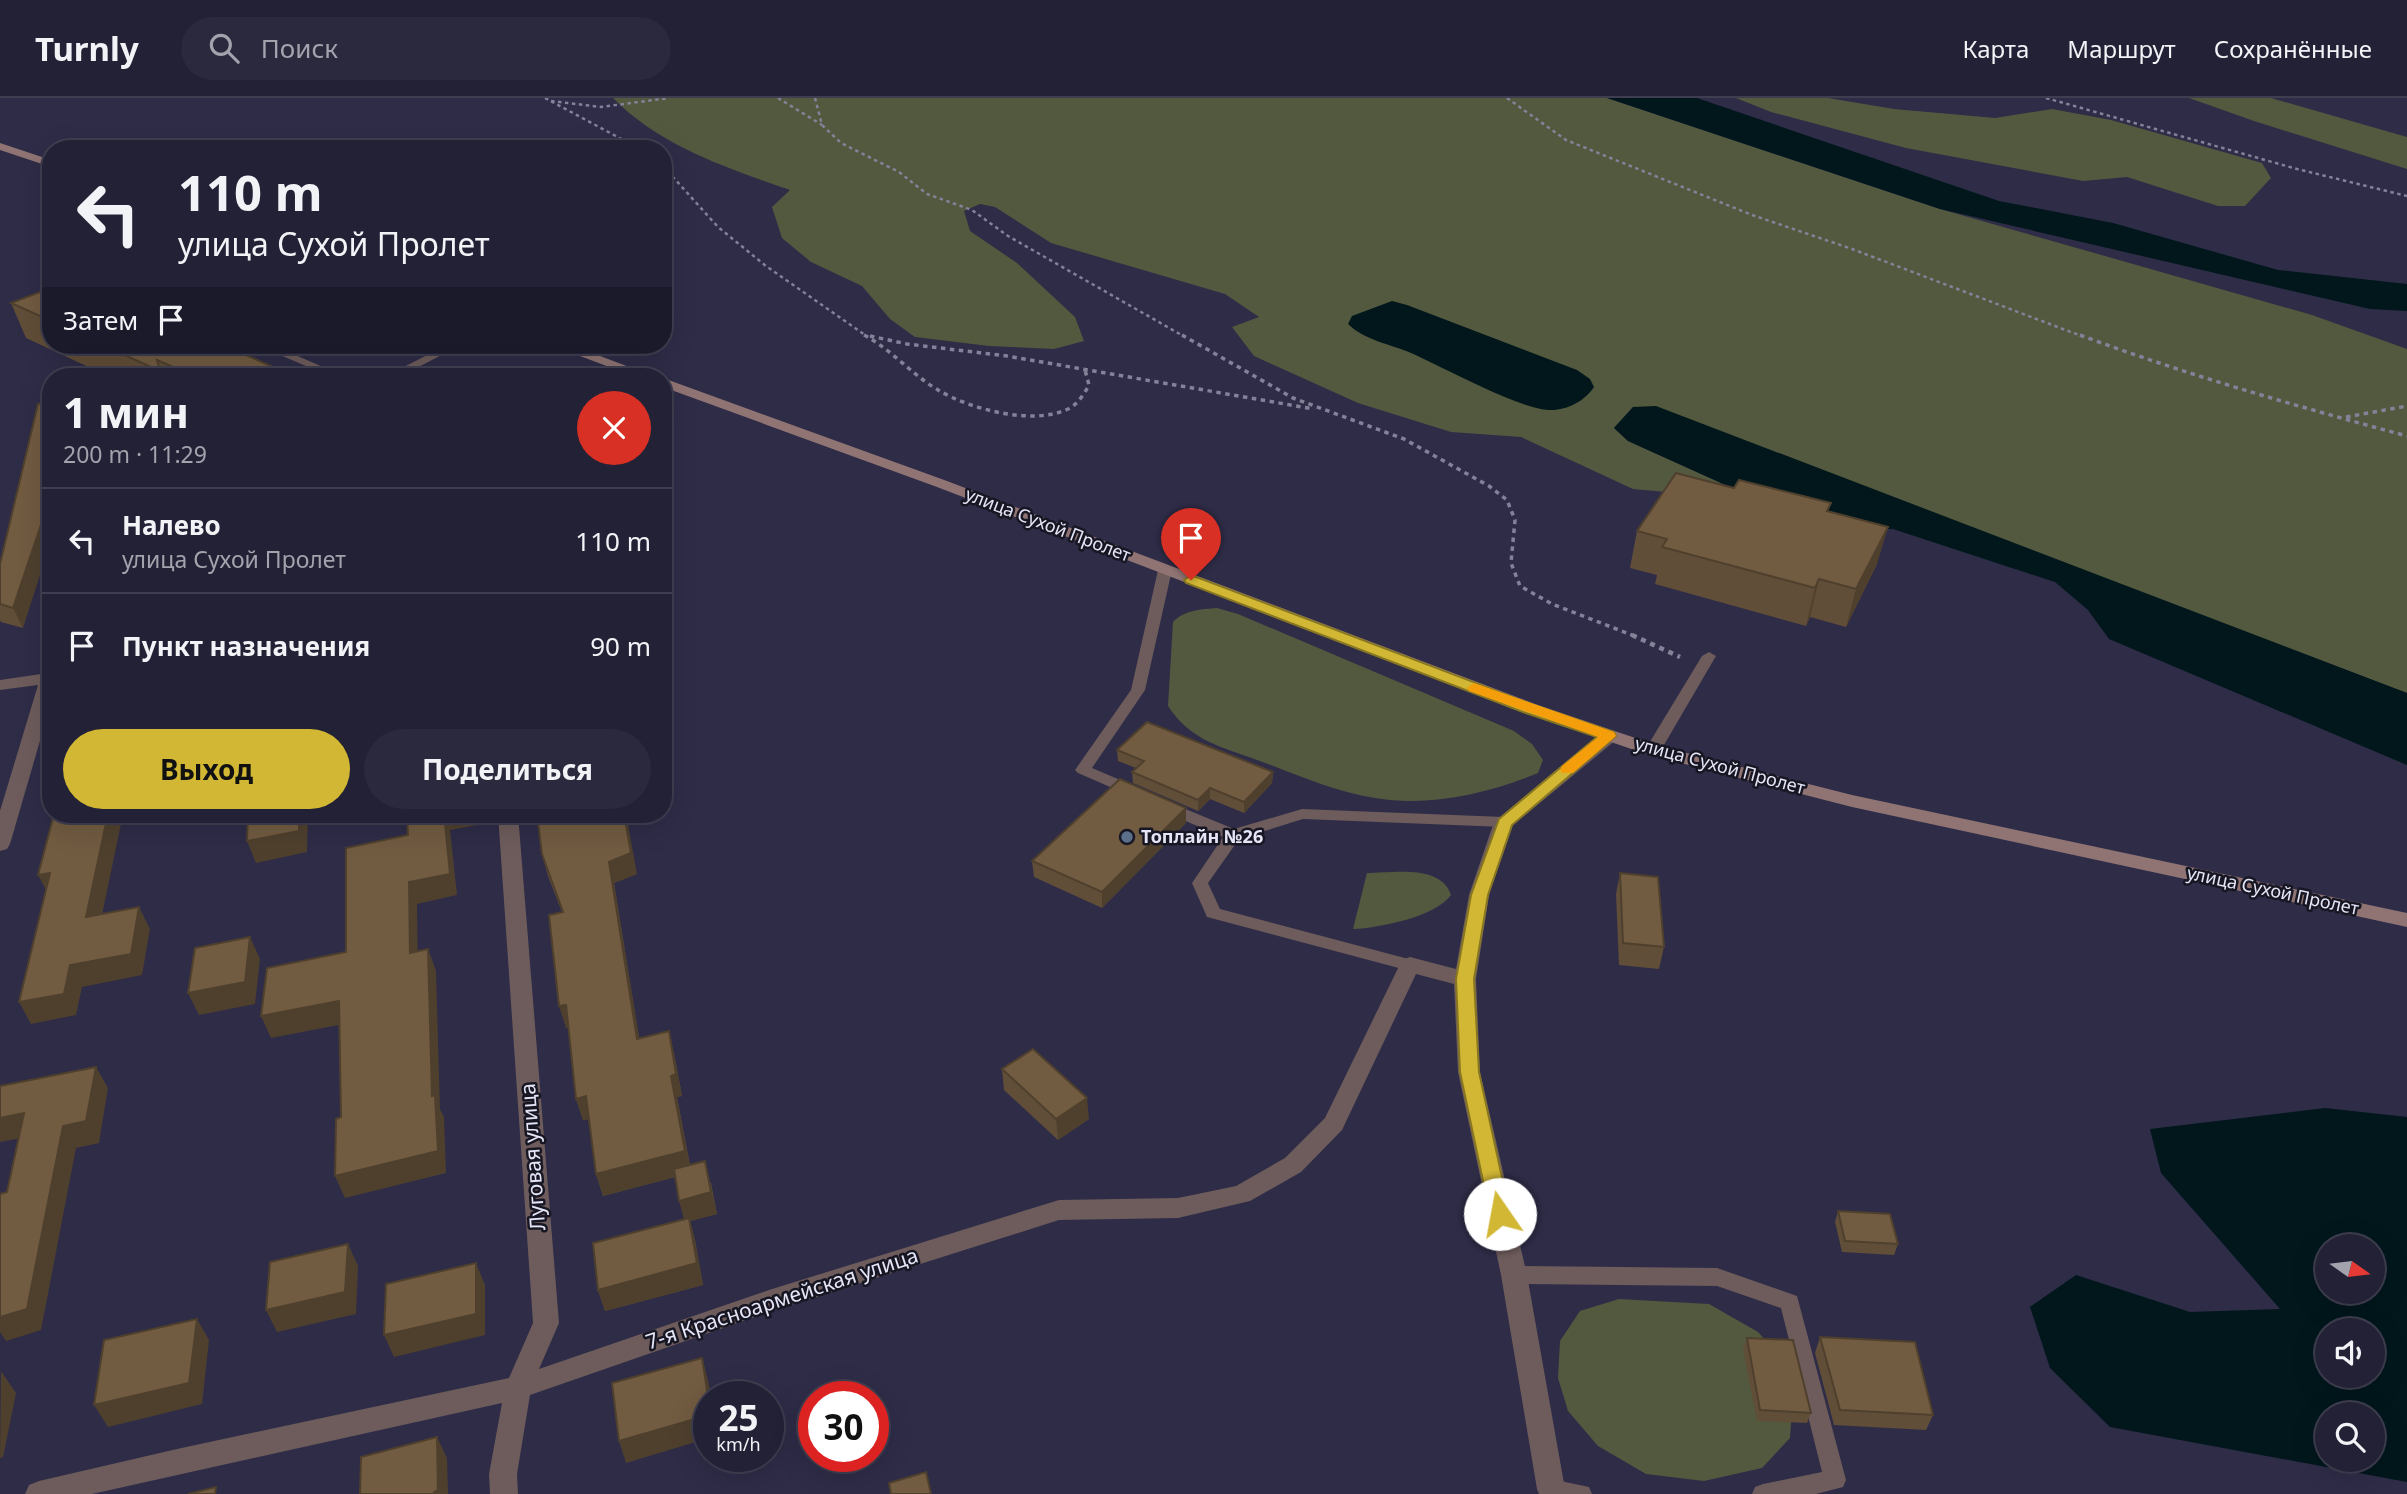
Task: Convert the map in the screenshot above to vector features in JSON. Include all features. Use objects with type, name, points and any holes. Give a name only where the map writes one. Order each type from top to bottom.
[{"type":"main road","points":[[0,146],[42,161]]},
{"type":"main road","points":[[584,354],[623,368]]},
{"type":"main road","name":"улица Сухой Пролет","points":[[672,385],[1529,708],[1653,750],[1852,801],[2407,920]]},
{"type":"street","points":[[0,685],[42,677]]},
{"type":"street","points":[[0,844],[42,703]]},
{"type":"street","points":[[1552,1491],[1514,1275],[1469,1072],[1465,979],[1479,895],[1504,822],[1609,736]]},
{"type":"street","name":"Луговая улица","points":[[504,1494],[503,1475],[518,1388],[546,1323],[509,823]]},
{"type":"street","points":[[1410,965],[1465,979]]},
{"type":"street","name":"7-я Красноармейская улица","points":[[39,1494],[177,1461],[518,1388],[769,1301],[1059,1210],[1178,1208],[1242,1194],[1293,1165],[1334,1124],[1410,965]]},
{"type":"lane","points":[[285,354],[319,368]]},
{"type":"lane","points":[[408,368],[437,354]]},
{"type":"lane","points":[[1165,570],[1138,690],[1083,770],[1233,835]]},
{"type":"lane","points":[[1653,750],[1709,656]]},
{"type":"lane","points":[[1410,965],[1213,913],[1200,883],[1233,835],[1302,814],[1504,822]]},
{"type":"lane","points":[[1514,1275],[1717,1277],[1790,1302],[1835,1480],[1763,1494]]},
{"type":"lane","points":[[1552,1491],[1581,1494]]},
{"type":"path","points":[[545,98],[623,140]]},
{"type":"path","points":[[551,101],[601,107],[669,98]]},
{"type":"path","points":[[778,98],[822,125],[841,143],[899,172],[927,194],[972,210],[1008,236],[1293,398],[1404,439],[1489,486],[1507,500],[1515,520],[1511,563],[1520,586],[1552,604],[1640,638],[1680,657],[1697,676]]},
{"type":"path","points":[[816,98],[822,125]]},
{"type":"path","points":[[1507,98],[1566,140],[1752,215],[1852,249],[2165,367],[2265,398],[2407,436]]},
{"type":"path","points":[[2046,98],[2297,169],[2407,196]]},
{"type":"path","points":[[672,176],[718,226],[793,286],[885,346],[934,388],[960,402],[999,413],[1042,415],[1068,409],[1081,399],[1089,385],[1085,370]]},
{"type":"path","points":[[866,335],[1322,410]]},
{"type":"path","points":[[2343,418],[2407,406]]},
{"type":"green space","points":[[613,98],[1607,98],[1940,209],[2312,315],[2407,349],[2407,693],[2041,555],[1633,407],[1614,428],[1628,441],[1721,483],[1711,496],[1633,489],[1521,437],[1451,432],[1358,403],[1254,356],[1232,327],[1259,317],[1225,294],[1051,243],[995,207],[980,204],[964,211],[970,231],[1017,263],[1075,317],[1084,341],[1054,349],[989,346],[915,337],[890,319],[862,286],[811,262],[782,238],[772,207],[790,190],[696,154],[652,130]]},
{"type":"green space","points":[[1736,98],[1828,98],[1894,109],[1995,118],[2052,109],[2111,120],[2262,163],[2271,178],[2245,206],[2218,206],[2127,177],[2083,181],[1906,148],[1771,112]]},
{"type":"green space","points":[[2189,98],[2271,98],[2407,137],[2407,169],[2254,121]]},
{"type":"green space","points":[[1217,608],[1238,614],[1514,731],[1532,744],[1543,760],[1538,773],[1479,793],[1458,797],[1395,800],[1330,787],[1207,741],[1186,727],[1168,706],[1173,622],[1188,613]]},
{"type":"green space","points":[[1367,873],[1427,874],[1446,885],[1451,895],[1433,909],[1406,920],[1353,929]]},
{"type":"green space","points":[[1619,1299],[1709,1304],[1758,1332],[1775,1351],[1791,1423],[1790,1438],[1762,1468],[1704,1481],[1646,1474],[1598,1446],[1568,1411],[1558,1378],[1560,1341],[1580,1311]]},
{"type":"water","points":[[1607,98],[1697,98],[1999,201],[2113,223],[2278,270],[2407,284],[2407,311],[2370,309],[1940,209]]},
{"type":"water","points":[[1392,301],[1577,370],[1590,379],[1594,387],[1586,397],[1568,407],[1555,410],[1536,408],[1519,403],[1411,353],[1369,338],[1348,324],[1352,316]]},
{"type":"water","points":[[1656,406],[2407,693],[2407,765],[2109,639],[2088,610],[2055,582],[1893,529],[1849,529],[1721,483],[1628,441],[1614,428],[1633,407]]},
{"type":"water","points":[[2325,1108],[2407,1117],[2407,1482],[2353,1472],[2385,1472],[2385,1402],[2315,1402],[2315,1465],[2110,1427],[2050,1368],[2030,1307],[2076,1275],[2190,1312],[2280,1309],[2161,1173],[2150,1129]]},
{"type":"building","points":[[42,291],[42,317],[11,303]]},
{"type":"building","points":[[122,354],[244,354],[276,368],[176,368],[157,360],[159,368]]},
{"type":"building","points":[[42,403],[42,522],[13,608],[0,604],[0,564],[38,404]]},
{"type":"building","points":[[1676,473],[1734,488],[1739,480],[1831,503],[1827,511],[1888,527],[1856,589],[1819,579],[1815,588],[1662,547],[1667,539],[1637,531]]},
{"type":"building","points":[[1147,722],[1273,772],[1244,802],[1210,788],[1198,800],[1132,772],[1144,761],[1117,750]]},
{"type":"building","points":[[1120,779],[1186,808],[1102,892],[1032,861]]},
{"type":"building","points":[[52,823],[106,823],[86,917],[139,907],[131,954],[70,965],[64,994],[19,1002],[50,873],[38,875]]},
{"type":"building","points":[[248,823],[299,823],[299,831],[247,841]]},
{"type":"building","points":[[407,823],[445,823],[450,874],[409,882],[410,953],[428,949],[432,1096],[435,1095],[438,1151],[335,1176],[336,1119],[341,1117],[339,1001],[261,1016],[267,968],[346,952],[346,848],[408,835]]},
{"type":"building","points":[[538,823],[626,823],[631,853],[609,862],[637,1039],[669,1031],[676,1074],[671,1076],[685,1151],[596,1174],[586,1096],[576,1099],[566,1005],[559,1006],[549,915],[563,912],[542,854]]},
{"type":"building","points":[[1620,873],[1658,877],[1664,947],[1623,943]]},
{"type":"building","points":[[250,937],[245,982],[188,993],[195,948]]},
{"type":"building","points":[[1033,1049],[1087,1098],[1056,1119],[1002,1069]]},
{"type":"building","points":[[96,1067],[86,1121],[63,1126],[27,1309],[0,1317],[0,1194],[7,1192],[24,1113],[0,1118],[0,1086]]},
{"type":"building","points":[[705,1161],[711,1192],[679,1201],[674,1169]]},
{"type":"building","points":[[1838,1211],[1890,1214],[1898,1244],[1845,1241]]},
{"type":"building","points":[[689,1218],[697,1263],[598,1290],[593,1243]]},
{"type":"building","points":[[348,1244],[345,1292],[266,1310],[270,1262]]},
{"type":"building","points":[[476,1263],[476,1314],[384,1335],[386,1284]]},
{"type":"building","points":[[197,1319],[189,1383],[94,1405],[104,1340]]},
{"type":"building","points":[[1820,1337],[1915,1342],[1933,1415],[1840,1410]]},
{"type":"building","points":[[1747,1338],[1793,1340],[1811,1413],[1760,1410]]},
{"type":"building","points":[[702,1358],[706,1381],[693,1381],[693,1420],[619,1441],[612,1383]]},
{"type":"building","points":[[437,1437],[438,1490],[434,1494],[360,1494],[361,1457]]},
{"type":"building","points":[[926,1472],[931,1494],[891,1494],[889,1483]]},
{"type":"building","points":[[216,1487],[215,1494],[188,1494]]},
{"type":"slow traffic","points":[[1474,688],[1609,736],[1568,770]]},
{"type":"place","name":"Топлайн №26","points":[[1127,837]]},
{"type":"route","points":[[1191,580],[1609,736],[1504,822],[1479,895],[1465,979],[1469,1072],[1500,1214]]}]
